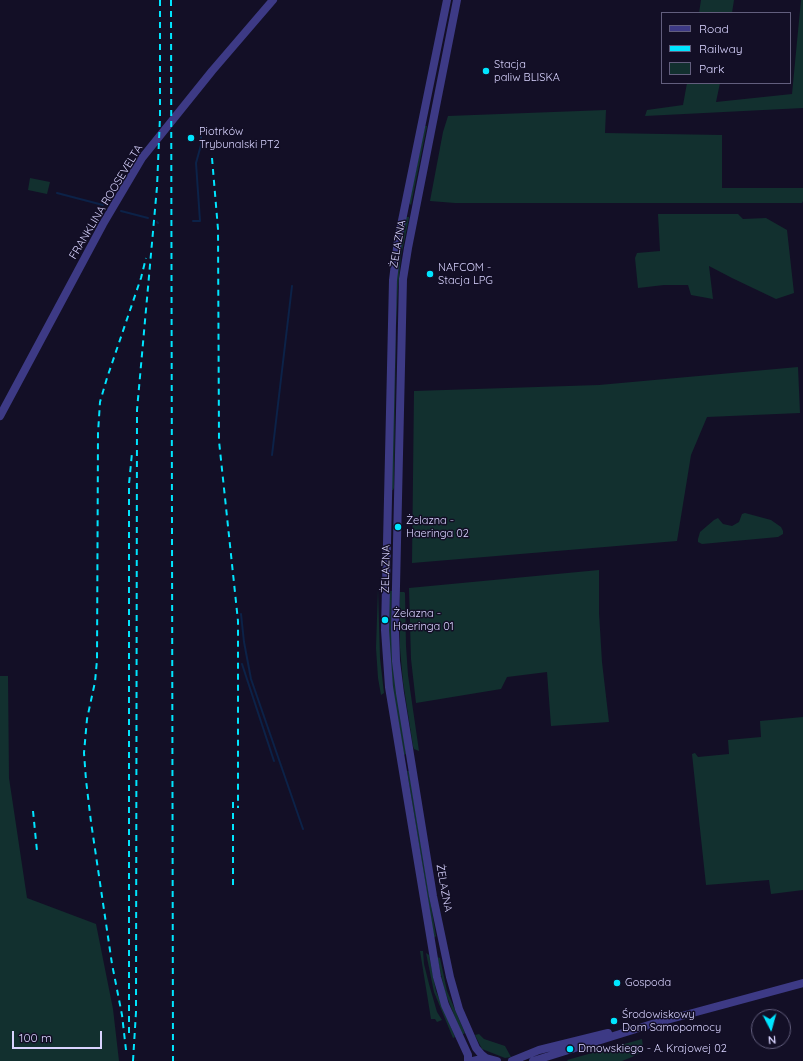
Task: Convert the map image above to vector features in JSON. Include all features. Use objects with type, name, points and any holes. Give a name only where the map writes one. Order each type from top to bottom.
[{"type":"street","name":"FRANKLINA ROOSEVELTA","points":[[0,416],[102,226],[142,158],[212,71],[273,0]]},
{"type":"street","name":"ŻELAZNA","points":[[447,0],[398,240],[393,275],[386,636],[387,670],[393,711],[438,981],[445,1005],[468,1055],[468,1061]]},
{"type":"street","name":"ŻELAZNA","points":[[457,0],[409,241],[403,279],[395,630],[396,661],[400,693],[433,896],[450,977],[459,1010],[478,1052],[486,1058]]},
{"type":"street","points":[[512,1061],[803,983]]},
{"type":"street","points":[[533,1061],[540,1054]]},
{"type":"street","points":[[473,1061],[486,1058],[497,1061]]},
{"type":"green space","points":[[701,0],[734,0],[732,12],[699,12]]},
{"type":"green space","points":[[801,0],[803,0],[803,108],[645,116],[647,110],[683,105],[687,84],[720,84],[716,102],[792,94]]},
{"type":"green space","points":[[606,110],[605,133],[722,135],[722,188],[803,188],[803,201],[802,203],[455,203],[430,201],[443,132],[448,116]]},
{"type":"green space","points":[[425,126],[427,126],[411,205],[409,203]]},
{"type":"green space","points":[[30,178],[50,182],[47,194],[28,190]]},
{"type":"green space","points":[[658,214],[738,214],[743,219],[766,218],[787,230],[794,293],[776,299],[709,266],[713,299],[691,295],[688,285],[664,285],[638,288],[635,258],[637,253],[660,251]]},
{"type":"green space","points":[[406,217],[409,218],[401,256],[398,288],[396,327],[394,488],[391,490],[397,266]]},
{"type":"green space","points":[[798,367],[800,413],[707,417],[691,455],[677,541],[412,563],[414,391],[599,385]]},
{"type":"green space","points":[[745,513],[771,520],[781,527],[783,534],[778,537],[702,544],[698,542],[700,532],[714,520],[718,518],[723,524],[732,526],[739,522],[742,514]]},
{"type":"green space","points":[[599,570],[599,613],[602,662],[609,722],[551,726],[547,672],[507,677],[501,689],[416,703],[411,659],[409,588]]},
{"type":"green space","points":[[378,588],[380,658],[384,693],[381,695],[376,648]]},
{"type":"green space","points":[[389,591],[392,591],[391,617],[406,754],[404,755],[393,691],[389,644]]},
{"type":"green space","points":[[400,592],[405,593],[408,675],[419,751],[414,749],[413,746],[403,682],[400,648]]},
{"type":"green space","points":[[0,676],[8,676],[9,778],[27,898],[96,924],[113,1009],[119,1061],[0,1061]]},
{"type":"green space","points":[[803,717],[803,890],[771,894],[769,880],[706,885],[692,754],[695,753],[698,757],[729,754],[728,740],[761,737],[760,721]]},
{"type":"green space","points":[[407,771],[409,771],[410,776],[436,936],[434,938]]},
{"type":"green space","points":[[420,951],[423,951],[424,964],[429,984],[437,1012],[442,1020],[437,1022],[435,1019],[431,1019]]},
{"type":"green space","points":[[426,953],[429,955],[436,991],[455,1037],[453,1038],[434,992]]},
{"type":"green space","points":[[437,957],[440,958],[447,991],[465,1033],[462,1035],[445,992]]},
{"type":"green space","points":[[479,1034],[484,1039],[505,1046],[511,1057],[505,1058],[482,1049],[475,1035]]},
{"type":"green space","points":[[642,1039],[643,1048],[641,1052],[622,1061],[567,1060]]},
{"type":"waterway","points":[[193,221],[200,221],[196,163],[201,145],[201,137]]},
{"type":"waterway","points":[[57,193],[103,205]]},
{"type":"waterway","points":[[121,211],[148,218]]},
{"type":"waterway","points":[[272,455],[292,286]]},
{"type":"waterway","points":[[241,614],[244,642],[251,679],[303,829]]},
{"type":"waterway","points":[[242,664],[274,761]]},
{"type":"railway","points":[[133,1061],[136,1012],[137,410],[157,187],[160,117],[160,0]]},
{"type":"railway","points":[[171,0],[173,1061]]},
{"type":"railway","points":[[212,158],[218,229],[219,441],[238,621],[238,808]]},
{"type":"railway","points":[[126,1050],[122,1015],[112,964],[91,822],[84,753],[87,719],[95,682],[97,660],[98,433],[100,402],[141,278],[146,258]]},
{"type":"railway","points":[[129,1033],[129,484],[132,453]]},
{"type":"railway","points":[[233,801],[233,885]]},
{"type":"railway","points":[[33,811],[37,851]]},
{"type":"place","name":"Stacja paliw BLISKA","points":[[486,71]]},
{"type":"place","name":"Piotrków Trybunalski PT2","points":[[191,138]]},
{"type":"place","name":"NAFCOM - Stacja LPG","points":[[430,274]]},
{"type":"place","name":"Żelazna - Haeringa 02","points":[[398,527]]},
{"type":"place","name":"Żelazna - Haeringa 01","points":[[385,620]]},
{"type":"place","name":"Gospoda","points":[[617,983]]},
{"type":"place","name":"Środowiskowy Dom Samopomocy","points":[[614,1021]]},
{"type":"place","name":"Dmowskiego - A. Krajowej 02","points":[[570,1049]]}]
